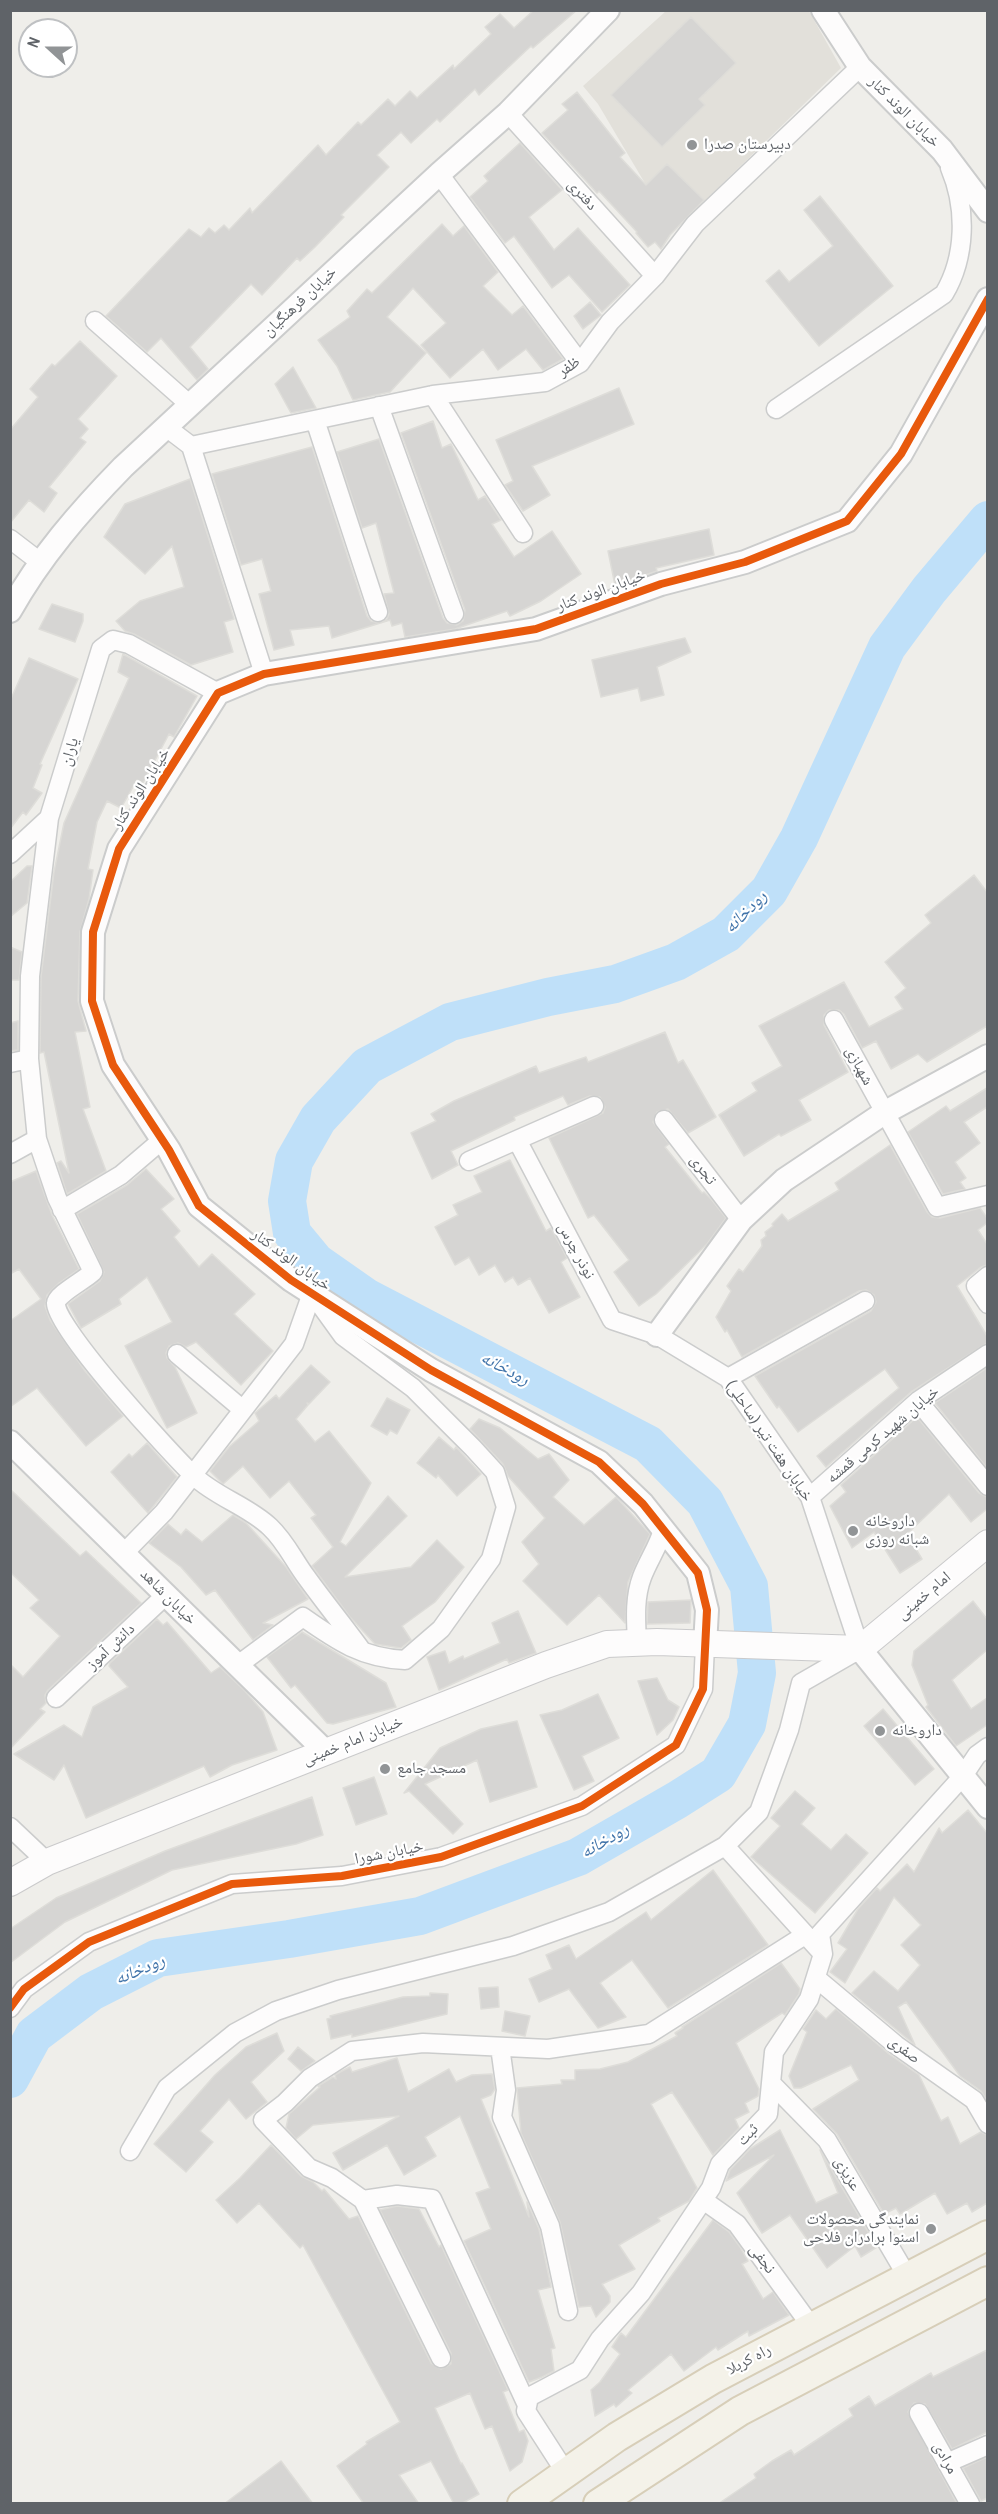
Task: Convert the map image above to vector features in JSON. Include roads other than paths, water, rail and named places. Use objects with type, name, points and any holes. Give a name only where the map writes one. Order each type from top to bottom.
[{"type":"main road","name":"امام خمینی","points":[[860,1649],[987,1544]]},
{"type":"main road","name":"خیابان امام خمینی","points":[[10,1883],[47,1862],[546,1665],[607,1644],[860,1649]]},
{"type":"main road","name":"راه کربلا","points":[[522,2504],[617,2437],[714,2379],[987,2235]]},
{"type":"main road","points":[[598,2504],[740,2411],[987,2281]]},
{"type":"street","name":"خیابان فرهنگیان","points":[[10,610],[40,562],[88,502],[189,404],[508,113],[608,10]]},
{"type":"street","name":"خیابان الوند کنار","points":[[823,10],[860,67],[942,150],[987,211]]},
{"type":"street","name":"ظفر","points":[[191,446],[433,395],[545,382],[580,363],[610,322],[655,276],[695,224],[860,67]]},
{"type":"street","name":"دفتری","points":[[508,113],[655,276]]},
{"type":"street","points":[[776,409],[944,294],[955,275],[962,220],[958,188],[942,150]]},
{"type":"street","points":[[439,174],[580,363]]},
{"type":"street","name":"خیابان الوند کنار","points":[[705,1645],[707,1610],[698,1573],[643,1504],[599,1462],[431,1370],[291,1280],[199,1206],[162,1140],[113,1065],[92,1001],[93,932],[119,849],[218,693],[264,674],[536,629],[661,584],[745,562],[848,521],[901,454],[987,299]]},
{"type":"street","points":[[94,321],[189,404]]},
{"type":"street","points":[[433,395],[523,533]]},
{"type":"street","points":[[379,406],[453,614]]},
{"type":"street","points":[[315,420],[378,612]]},
{"type":"street","points":[[166,428],[191,446],[264,674]]},
{"type":"street","points":[[10,539],[40,562]]},
{"type":"street","name":"یاران","points":[[193,1474],[108,1380],[68,1330],[59,1314],[56,1304],[58,1296],[93,1272],[62,1210],[38,1139],[29,1059],[30,976],[49,818],[101,649],[113,640],[129,644],[218,693]]},
{"type":"street","points":[[10,854],[49,818]]},
{"type":"street","name":"شهبازی","points":[[834,1020],[884,1113]]},
{"type":"street","points":[[657,1335],[741,1220],[784,1180],[884,1113],[987,1056]]},
{"type":"street","points":[[10,1063],[29,1059]]},
{"type":"street","points":[[470,1161],[594,1106]]},
{"type":"street","points":[[884,1113],[937,1207],[987,1195]]},
{"type":"street","name":"تجری","points":[[664,1120],[741,1220]]},
{"type":"street","points":[[10,1154],[38,1139]]},
{"type":"street","points":[[62,1210],[121,1175],[162,1140]]},
{"type":"street","name":"نوذر چرس","points":[[517,1140],[612,1320],[657,1335]]},
{"type":"street","points":[[987,1276],[976,1286],[987,1304]]},
{"type":"street","points":[[124,1553],[164,1512],[294,1344],[312,1293]]},
{"type":"street","points":[[238,1665],[303,1617],[336,1641],[380,1658],[405,1660],[441,1629],[491,1559],[506,1507],[495,1472],[413,1388],[343,1336],[312,1293]]},
{"type":"street","points":[[728,1378],[865,1301]]},
{"type":"street","name":"خیابان هفت تیر (ساحلی)","points":[[657,1335],[728,1378],[810,1497],[860,1649]]},
{"type":"street","points":[[177,1354],[242,1409]]},
{"type":"street","name":"خیابان شهید کرمی قمشه","points":[[810,1497],[918,1401],[987,1354]]},
{"type":"street","points":[[918,1401],[987,1486]]},
{"type":"street","name":"خیابان شاهد","points":[[10,1442],[326,1752]]},
{"type":"street","points":[[193,1474],[268,1525],[284,1542],[305,1577],[362,1651]]},
{"type":"street","points":[[637,1643],[638,1592],[642,1577],[657,1549],[663,1530]]},
{"type":"street","name":"دانش آموز","points":[[56,1698],[166,1595]]},
{"type":"street","name":"خیابان شورا","points":[[10,2008],[24,1989],[89,1942],[232,1884],[342,1876],[441,1857],[582,1806],[676,1744],[704,1689],[705,1645]]},
{"type":"street","points":[[130,2151],[167,2088],[235,2033],[276,2011],[338,1990],[513,1946],[609,1912],[725,1846],[759,1812],[789,1730],[801,1683],[860,1649],[987,1807]]},
{"type":"street","points":[[963,1776],[978,1755],[987,1747]]},
{"type":"street","name":"ثبت","points":[[527,2405],[529,2397],[580,2370],[600,2339],[641,2293],[711,2188],[720,2164],[768,2114],[774,2052],[809,1999],[823,1954],[820,1934],[963,1776]]},
{"type":"street","points":[[10,1827],[47,1862]]},
{"type":"street","points":[[725,1846],[823,1954]]},
{"type":"street","points":[[441,2358],[363,2200],[332,2178],[309,2168],[263,2120],[285,2103],[310,2078],[352,2051],[423,2043],[548,2049],[649,2034],[805,1935]]},
{"type":"street","name":"صفری","points":[[816,1978],[896,2045],[974,2100],[987,2124]]},
{"type":"street","points":[[500,2047],[506,2090],[502,2117],[550,2226],[568,2311]]},
{"type":"street","name":"عزیزی","points":[[771,2083],[827,2140],[907,2276]]},
{"type":"street","points":[[363,2200],[397,2195],[432,2199],[527,2405],[526,2411],[566,2473]]},
{"type":"street","name":"نجفی","points":[[703,2200],[737,2224],[811,2326]]},
{"type":"street","name":"مرادی","points":[[919,2413],[949,2462],[970,2504]]},
{"type":"street","points":[[949,2462],[987,2445]]},
{"type":"waterway","name":"رودخانه","points":[[10,2079],[34,2035],[91,1992],[158,1958],[289,1939],[420,1916],[578,1857],[718,1774],[747,1724],[757,1673],[749,1586],[705,1502],[648,1444],[366,1297],[316,1262],[292,1233],[287,1201],[294,1161],[318,1119],[367,1066],[450,1022],[548,997],[615,984],[676,962],[726,934],[769,891],[799,838],[887,647],[929,590],[988,520]]},
{"type":"place","name":"دبیرستان صدرا","points":[[692,145]]},
{"type":"place","name":"داروخانه شبانه روزی","points":[[853,1531]]},
{"type":"place","name":"داروخانه","points":[[880,1731]]},
{"type":"place","name":"مسجد جامع","points":[[385,1769]]},
{"type":"place","name":"نمایندگی محصولات اسنوا برادران فلاحی","points":[[931,2229]]}]
